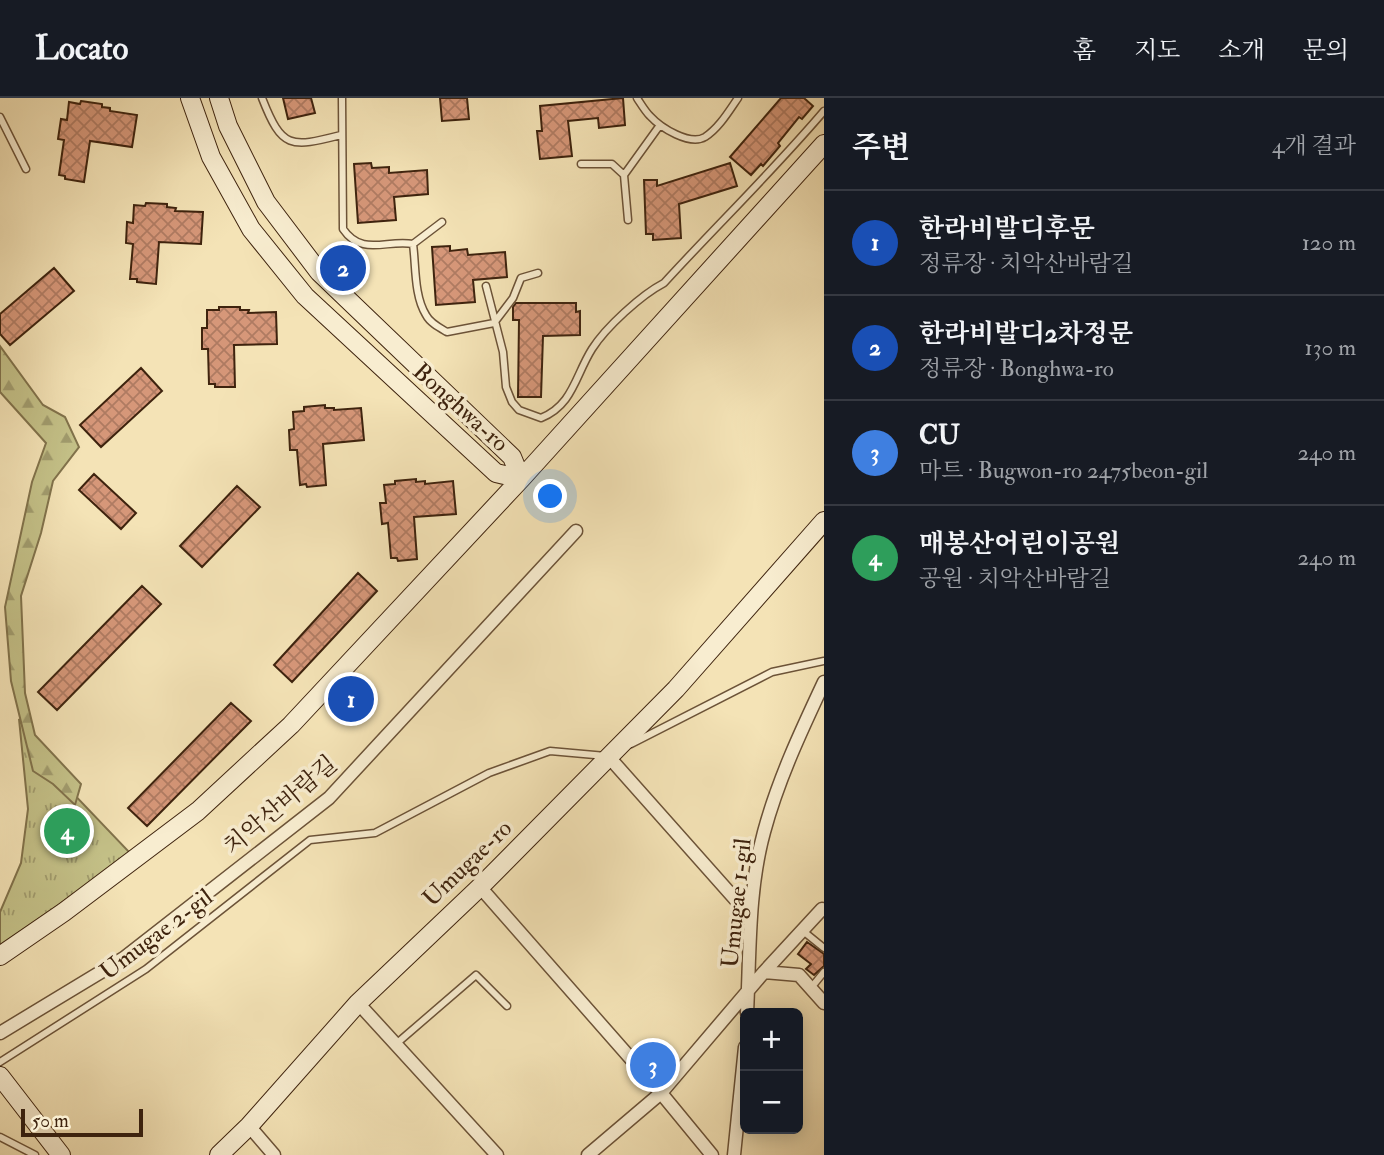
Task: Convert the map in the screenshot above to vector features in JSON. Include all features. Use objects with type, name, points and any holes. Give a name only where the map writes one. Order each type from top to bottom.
[{"type":"street","name":"Bonghwa-ro","points":[[190,98],[211,157],[251,229],[304,296],[496,473],[522,479]]},
{"type":"street","name":"Bonghwa-ro","points":[[219,98],[228,126],[266,202],[319,272],[512,457],[522,479]]},
{"type":"street","points":[[0,956],[64,912],[198,811],[291,725],[522,479],[824,144]]},
{"type":"street","name":"Umugae-ro","points":[[219,1155],[249,1126],[358,1003],[480,887],[676,689],[824,520]]},
{"type":"street","name":"치악산바람길","points":[[0,1033],[124,958],[328,797],[576,531]]},
{"type":"street","name":"Umugae 1-gil","points":[[747,1008],[751,917],[763,833],[787,762],[824,682]]},
{"type":"street","points":[[608,756],[751,917]]},
{"type":"street","points":[[480,887],[712,1155]]},
{"type":"street","points":[[588,1155],[661,1093],[748,990],[822,909]]},
{"type":"street","points":[[764,972],[799,975],[824,1003]]},
{"type":"street","points":[[358,1003],[498,1155]]},
{"type":"street","points":[[734,1155],[743,1071]]},
{"type":"street","points":[[0,1076],[61,1155]]},
{"type":"street","points":[[249,1126],[274,1155]]},
{"type":"lane","points":[[262,98],[274,127],[294,144],[341,135]]},
{"type":"lane","points":[[342,98],[343,229],[349,238],[360,244],[380,246],[413,244],[442,222]]},
{"type":"lane","points":[[637,98],[648,115],[660,125],[693,140],[704,138],[717,126],[738,98]]},
{"type":"lane","points":[[486,286],[503,352],[506,387],[512,402],[519,410],[541,418],[556,412],[568,398],[593,347],[630,306],[664,283],[777,166],[824,111]]},
{"type":"lane","points":[[0,118],[26,169]]},
{"type":"lane","points":[[628,220],[624,175],[660,125]]},
{"type":"lane","points":[[581,164],[612,164],[624,175]]},
{"type":"lane","points":[[413,244],[418,292],[426,316],[447,332],[494,323],[513,298],[521,278],[538,273]]},
{"type":"lane","points":[[608,756],[772,672],[824,661]]},
{"type":"lane","name":"Umugae 2-gil","points":[[0,1062],[146,969],[310,840],[375,833],[489,773],[550,751],[608,756]]},
{"type":"lane","points":[[803,931],[824,948]]},
{"type":"lane","points":[[815,983],[824,972]]},
{"type":"lane","points":[[396,1044],[476,975],[507,1006]]},
{"type":"lane","points":[[0,1137],[35,1155]]},
{"type":"green space","points":[[0,346],[43,405],[65,417],[79,447],[53,481],[41,533],[21,596],[25,693],[35,735],[81,784],[75,805],[53,784],[33,771],[11,681],[5,607],[32,482],[46,443],[0,392]]},
{"type":"green space","points":[[19,719],[44,763],[131,854],[0,946],[0,912],[21,863],[28,809]]},
{"type":"building","points":[[283,98],[311,98],[315,113],[288,119]]},
{"type":"building","points":[[440,98],[467,98],[469,119],[442,121]]},
{"type":"building","points":[[623,98],[625,125],[599,128],[598,118],[568,121],[572,156],[540,159],[537,131],[542,131],[540,106]]},
{"type":"building","points":[[781,98],[804,98],[813,106],[802,119],[799,117],[778,143],[780,146],[763,166],[761,164],[751,175],[730,157]]},
{"type":"building","points":[[81,101],[102,104],[102,107],[110,108],[110,111],[137,115],[132,147],[90,141],[84,182],[65,179],[65,176],[59,175],[64,140],[58,139],[61,119],[67,120],[69,102],[80,104]]},
{"type":"building","points":[[371,163],[372,168],[389,167],[389,173],[427,170],[428,194],[394,197],[396,220],[358,223],[354,164]]},
{"type":"building","points":[[730,163],[737,186],[679,204],[681,238],[653,240],[653,234],[646,234],[644,180],[657,180],[657,186]]},
{"type":"building","points":[[146,203],[167,204],[167,207],[176,208],[175,211],[203,212],[201,244],[159,242],[156,284],[130,279],[133,244],[126,243],[127,222],[133,223],[134,205],[145,206]]},
{"type":"building","points":[[450,246],[450,251],[467,249],[468,255],[505,252],[507,277],[473,280],[475,302],[436,305],[432,247]]},
{"type":"building","points":[[54,268],[74,291],[10,345],[0,334],[0,314]]},
{"type":"building","points":[[516,303],[576,303],[576,312],[580,311],[580,335],[543,336],[541,397],[518,397],[519,320],[513,320],[513,307]]},
{"type":"building","points":[[219,307],[240,307],[240,310],[249,310],[248,313],[276,312],[277,344],[234,345],[235,387],[215,387],[215,384],[209,384],[208,349],[202,349],[202,328],[207,328],[207,310],[219,310]]},
{"type":"building","points":[[141,368],[162,391],[101,447],[80,425]]},
{"type":"building","points":[[325,405],[325,408],[334,410],[361,408],[364,440],[323,444],[326,485],[307,487],[306,484],[300,485],[297,450],[290,450],[289,430],[294,429],[293,412],[304,411],[304,407]]},
{"type":"building","points":[[94,474],[136,513],[121,529],[79,490]]},
{"type":"building","points":[[416,479],[416,482],[425,481],[425,484],[453,481],[456,514],[414,517],[417,559],[398,561],[397,558],[391,558],[388,523],[382,524],[380,503],[386,503],[384,485]]},
{"type":"building","points":[[237,486],[260,507],[202,567],[180,546]]},
{"type":"building","points":[[358,573],[377,591],[292,682],[274,665]]},
{"type":"building","points":[[142,586],[161,604],[57,710],[38,692]]},
{"type":"building","points":[[231,703],[251,721],[147,826],[128,808]]},
{"type":"building","points":[[807,942],[824,954],[824,966],[814,975],[806,969],[811,964],[798,954]]},
{"type":"building","points":[[648,1050],[669,1071],[658,1076],[641,1057]]},
{"type":"place","name":"한라비발디2차정문","points":[[343,268]]},
{"type":"place","name":"한라비발디후문","points":[[351,699]]},
{"type":"place","name":"매봉산어린이공원","points":[[67,831]]},
{"type":"place","name":"CU","points":[[653,1065]]}]
